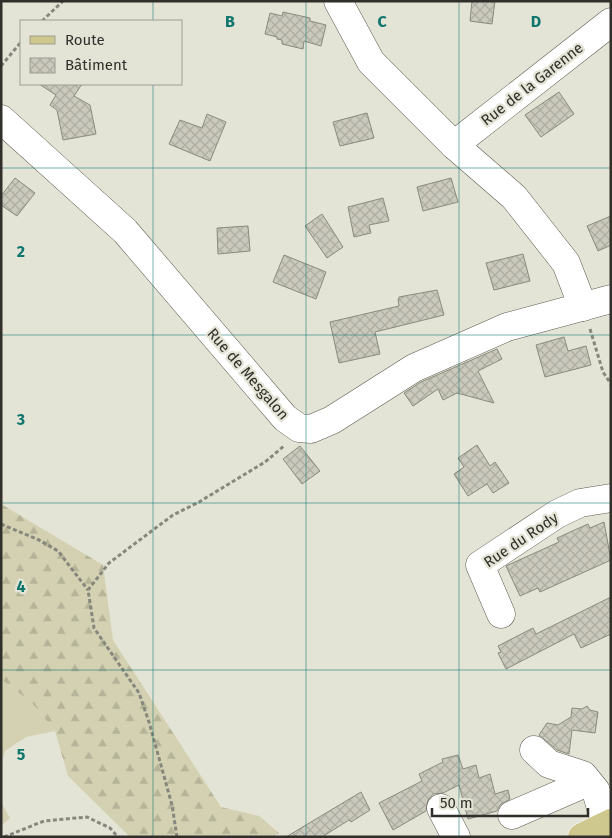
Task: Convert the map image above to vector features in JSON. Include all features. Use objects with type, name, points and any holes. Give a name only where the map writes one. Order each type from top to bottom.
[{"type":"main road","points":[[582,837],[608,824]]},
{"type":"street","points":[[338,1],[371,62],[454,145],[514,197],[566,263],[583,307]]},
{"type":"street","name":"Rue de la Garenne","points":[[454,145],[611,22]]},
{"type":"street","name":"Rue de Mesgalon","points":[[1,119],[125,231],[285,418],[299,428],[311,429],[332,420],[414,368],[507,327],[611,300]]},
{"type":"street","name":"Rue du Rody","points":[[501,614],[480,565],[557,514],[580,503],[611,498]]},
{"type":"street","points":[[534,750],[549,764],[582,776],[596,791],[608,824]]},
{"type":"street","points":[[512,815],[588,782]]},
{"type":"street","points":[[441,808],[456,837]]},
{"type":"path","points":[[43,20],[63,1]]},
{"type":"path","points":[[1,66],[20,43]]},
{"type":"path","points":[[583,307],[603,372],[611,384]]},
{"type":"path","points":[[88,590],[109,563],[122,553],[172,515],[214,494],[265,462],[291,440],[299,428]]},
{"type":"path","points":[[1,524],[39,540],[58,551],[88,590],[94,628],[139,693],[172,805],[177,837]]},
{"type":"path","points":[[4,837],[44,821],[87,817],[110,828],[118,837]]},
{"type":"green space","points":[[1,504],[103,565],[113,640],[221,807],[259,816],[279,833],[273,837],[130,837],[68,776],[55,731],[32,703],[1,679]]},
{"type":"green space","points":[[1,679],[32,703],[55,731],[26,737],[5,751],[1,765]]},
{"type":"green space","points":[[1,802],[10,818],[1,826]]},
{"type":"building","points":[[472,1],[495,1],[492,24],[470,21]]},
{"type":"building","points":[[283,12],[310,18],[310,21],[326,25],[321,46],[304,41],[303,49],[282,44],[282,40],[277,39],[277,37],[265,34],[270,13],[282,16]]},
{"type":"building","points":[[41,85],[81,85],[74,96],[90,105],[96,134],[63,140],[57,110],[50,105],[56,95]]},
{"type":"building","points":[[559,92],[574,114],[541,137],[525,115]]},
{"type":"building","points":[[367,113],[374,138],[340,146],[333,122]]},
{"type":"building","points":[[207,114],[226,122],[210,161],[169,144],[180,120],[202,128]]},
{"type":"building","points":[[15,178],[35,193],[17,216],[1,205],[1,196]]},
{"type":"building","points":[[451,178],[458,202],[423,211],[417,187]]},
{"type":"building","points":[[383,198],[389,221],[369,225],[371,233],[354,237],[348,207]]},
{"type":"building","points":[[322,214],[343,247],[327,258],[305,226]]},
{"type":"building","points":[[611,216],[611,245],[598,251],[587,226]]},
{"type":"building","points":[[248,226],[250,251],[218,254],[217,228]]},
{"type":"building","points":[[523,254],[530,281],[494,290],[486,263]]},
{"type":"building","points":[[284,255],[326,272],[316,299],[273,282]]},
{"type":"building","points":[[437,290],[444,315],[375,332],[380,354],[339,363],[330,322],[399,306],[399,297]]},
{"type":"building","points":[[564,337],[568,351],[586,346],[591,365],[545,377],[536,345]]},
{"type":"building","points":[[497,349],[502,359],[478,371],[494,403],[457,393],[443,400],[438,389],[413,406],[404,393],[421,382]]},
{"type":"building","points":[[477,445],[490,466],[495,462],[509,483],[493,493],[487,484],[468,496],[454,474],[464,467],[458,458]]},
{"type":"building","points":[[300,446],[320,471],[302,484],[283,459]]},
{"type":"building","points":[[604,522],[611,560],[540,592],[538,588],[520,596],[506,566],[559,542],[557,538],[588,524],[590,528]]},
{"type":"building","points":[[611,597],[611,634],[581,648],[574,634],[506,669],[498,653],[501,652],[498,646],[533,628],[536,634]]},
{"type":"building","points":[[587,706],[590,710],[598,712],[595,733],[572,730],[569,754],[557,750],[539,735],[547,723],[558,725],[571,717],[572,708],[582,709]]},
{"type":"building","points":[[458,755],[463,769],[476,765],[479,778],[490,774],[495,794],[508,790],[510,799],[500,805],[497,811],[468,819],[459,785],[443,793],[433,794],[428,800],[426,811],[393,830],[379,803],[422,781],[419,774],[443,762],[442,759]]},
{"type":"building","points":[[361,792],[370,810],[351,822],[349,820],[322,837],[286,837]]}]
